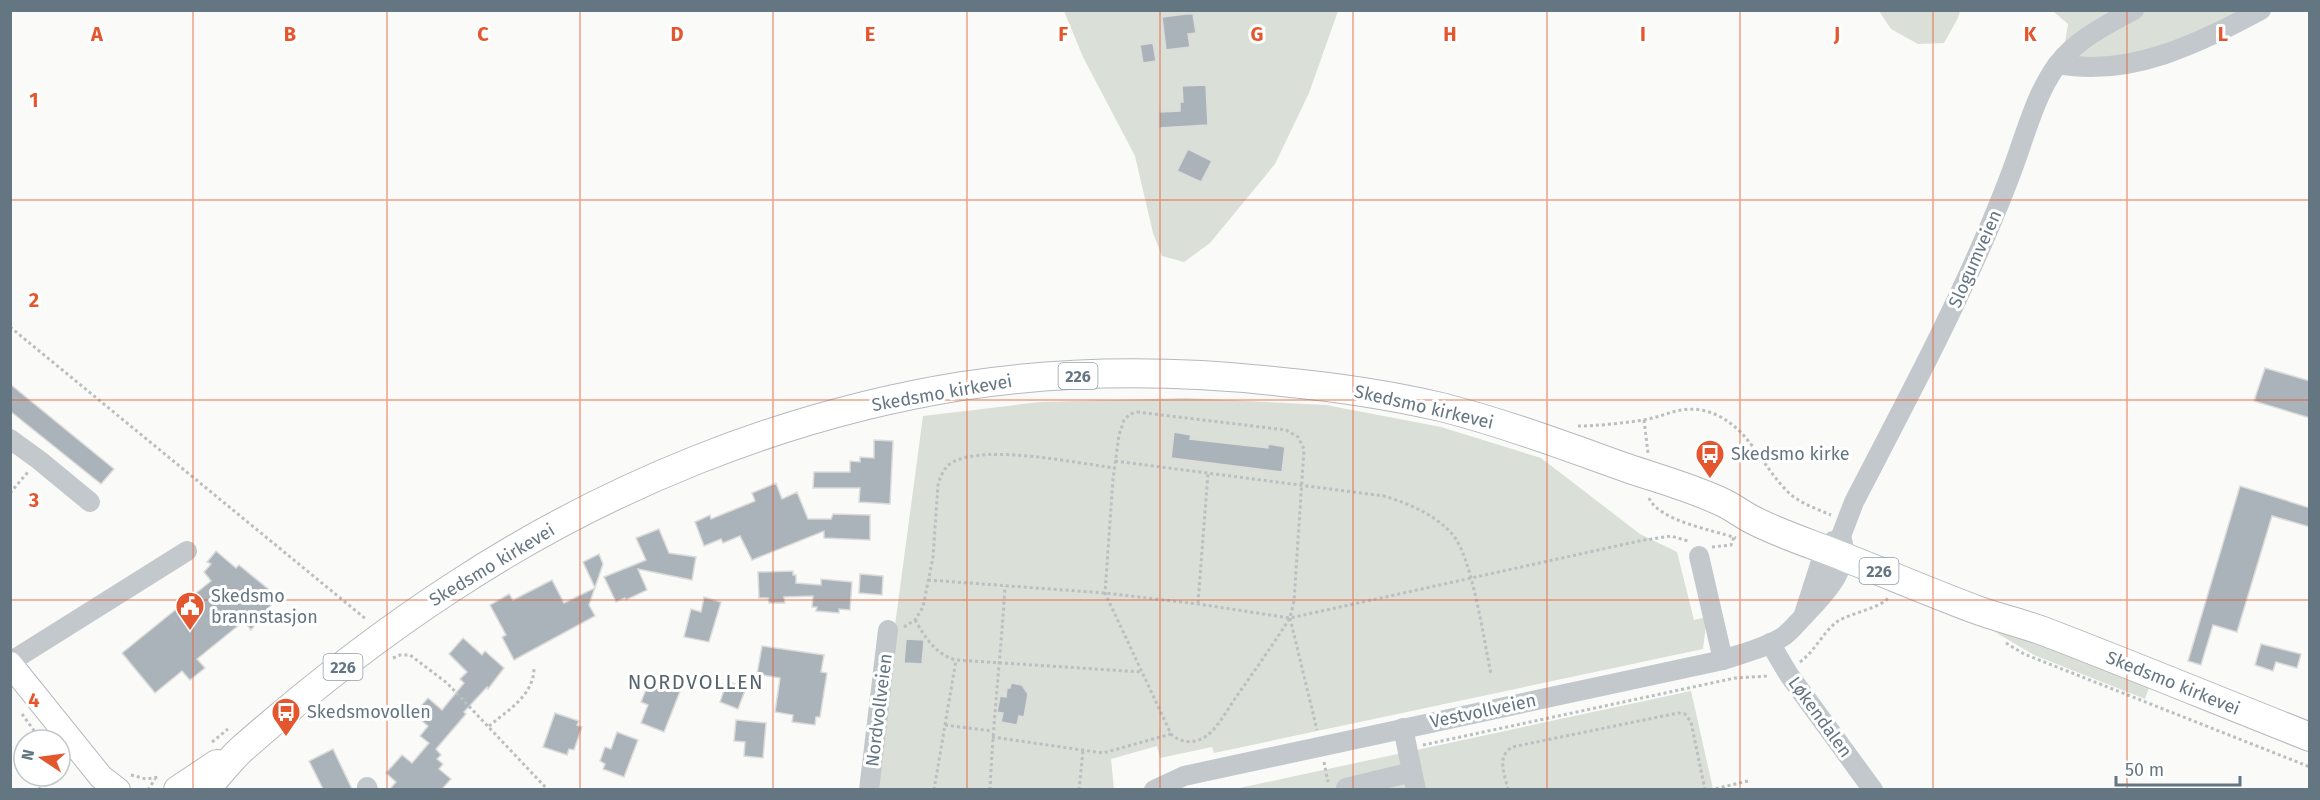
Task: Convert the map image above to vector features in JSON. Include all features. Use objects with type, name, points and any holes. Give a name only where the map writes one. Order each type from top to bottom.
[{"type":"highway","name":"Skedsmo kirkevei","points":[[204,789],[237,753],[345,665],[416,612],[494,561],[574,517],[659,477],[784,429],[886,401],[955,387],[1049,377],[1161,374],[1231,377],[1349,390],[1437,406],[1477,417],[1725,503],[1753,520],[1836,539],[1984,613],[2037,628],[2310,737]]},
{"type":"highway","name":"Skedsmo kirkevei","points":[[166,784],[200,773],[237,753]]},
{"type":"main road","points":[[10,663],[108,785]]},
{"type":"street","name":"Slogumveien","points":[[1836,539],[1961,293],[2005,192],[2046,82],[2058,64],[2083,40],[2134,10]]},
{"type":"street","points":[[2058,64],[2074,67],[2131,64],[2170,54],[2261,10]]},
{"type":"street","points":[[10,439],[39,459],[90,502]]},
{"type":"street","name":"Vestvollveien","points":[[1154,789],[1184,776],[1723,660],[1770,643],[1792,629],[1804,616],[1836,539]]},
{"type":"street","points":[[10,663],[187,551]]},
{"type":"street","points":[[1698,554],[1723,660]]},
{"type":"street","name":"Nordvollveien","points":[[869,789],[888,630]]},
{"type":"street","name":"Løkendalen","points":[[1770,643],[1789,675],[1872,789]]},
{"type":"street","points":[[1338,789],[1414,781],[1403,728]]},
{"type":"path","points":[[10,327],[369,621]]},
{"type":"path","points":[[1137,412],[1286,430],[1293,433],[1304,449],[1294,601],[1290,618],[1207,736],[1199,740],[1187,742],[1171,734],[1105,593],[1115,468],[1119,435],[1124,420],[1130,414],[1137,412]]},
{"type":"path","points":[[1644,420],[1649,461]]},
{"type":"path","points":[[888,630],[900,629],[915,620],[923,607],[933,557],[938,485],[944,471],[954,462],[995,455],[1115,468]]},
{"type":"path","points":[[10,493],[39,459]]},
{"type":"path","points":[[1116,461],[1384,496],[1421,511],[1453,535],[1466,558],[1491,674]]},
{"type":"path","points":[[1198,604],[1208,473]]},
{"type":"path","points":[[1789,492],[1802,502],[1836,539]]},
{"type":"path","points":[[1648,493],[1654,507],[1666,515],[1742,540]]},
{"type":"path","points":[[928,580],[1105,593],[1290,618],[1665,536],[1684,539],[1698,554],[1719,545],[1731,545],[1734,537]]},
{"type":"path","points":[[990,789],[992,737],[1005,586]]},
{"type":"path","points":[[1881,594],[1895,597]]},
{"type":"path","points":[[1796,665],[1811,652],[1837,622],[1887,601],[1890,596]]},
{"type":"path","points":[[1290,618],[1319,738]]},
{"type":"path","points":[[915,620],[936,650],[943,656],[956,660],[1142,672]]},
{"type":"path","points":[[2000,639],[2024,654],[2310,767]]},
{"type":"path","points":[[390,660],[400,655],[416,658],[447,682],[548,789]]},
{"type":"path","points":[[934,789],[956,660]]},
{"type":"path","points":[[489,726],[525,694],[532,682],[534,669]]},
{"type":"path","points":[[1407,748],[1735,678],[1772,675]]},
{"type":"path","points":[[20,711],[32,728]]},
{"type":"path","points":[[1508,789],[1502,760],[1504,754],[1512,747],[1678,713],[1685,714],[1691,722],[1705,789]]},
{"type":"path","points":[[945,725],[993,731]]},
{"type":"path","points":[[992,737],[1109,753],[1171,734]]},
{"type":"path","points":[[1079,789],[1083,751]]},
{"type":"path","points":[[1335,763],[1325,765],[1338,789]]},
{"type":"path","points":[[1710,789],[1748,781]]},
{"type":"path","points":[[148,789],[166,784]]},
{"type":"shaded area","points":[[1064,11],[1338,11],[1309,93],[1275,164],[1210,243],[1184,262],[1162,256],[1153,233],[1135,156],[1083,57]]},
{"type":"shaded area","points":[[1879,11],[1960,11],[1944,43],[1918,44],[1891,29]]},
{"type":"shaded area","points":[[2053,11],[2260,11],[2094,75],[2063,54],[2068,24]]},
{"type":"shaded area","points":[[1186,398],[1326,405],[1441,427],[1541,458],[1640,534],[1677,552],[1694,620],[1707,617],[1703,649],[1214,753],[1212,747],[1160,758],[1157,746],[1111,759],[1114,789],[873,790],[923,416],[1040,402]]},
{"type":"shaded area","points":[[1995,632],[2028,639],[2150,685],[2145,699],[2034,655]]},
{"type":"shaded area","points":[[1691,691],[1713,789],[1230,790]]},
{"type":"building","points":[[1193,14],[1196,33],[1188,34],[1190,47],[1166,50],[1162,17]]},
{"type":"building","points":[[1153,43],[1156,61],[1143,63],[1140,45]]},
{"type":"building","points":[[1206,85],[1208,125],[1159,128],[1159,112],[1180,111],[1180,102],[1183,102],[1182,86]]},
{"type":"building","points":[[1188,149],[1212,161],[1201,182],[1177,171]]},
{"type":"building","points":[[2265,368],[2310,381],[2310,418],[2254,401]]},
{"type":"building","points":[[10,384],[114,469],[101,484],[10,411]]},
{"type":"building","points":[[1174,432],[1191,435],[1190,439],[1268,448],[1268,444],[1285,447],[1282,472],[1171,458]]},
{"type":"building","points":[[874,440],[893,441],[890,504],[859,502],[860,488],[813,488],[814,472],[850,472],[850,461],[860,462],[860,457],[874,458]]},
{"type":"building","points":[[776,483],[782,499],[797,492],[808,519],[831,519],[833,514],[870,515],[870,540],[824,538],[824,531],[752,560],[740,536],[723,543],[721,539],[704,546],[695,522],[710,515],[711,519],[755,501],[752,493]]},
{"type":"building","points":[[2240,486],[2310,508],[2310,527],[2272,516],[2237,632],[2213,625],[2201,665],[2188,661]]},
{"type":"building","points":[[659,529],[669,553],[696,557],[692,580],[638,569],[647,590],[616,602],[604,577],[646,560],[636,538]]},
{"type":"building","points":[[216,551],[236,568],[239,565],[272,592],[269,595],[275,600],[251,630],[244,621],[197,659],[205,668],[190,680],[182,671],[155,693],[122,653],[211,581],[204,572],[211,564],[207,562]]},
{"type":"building","points":[[599,554],[603,564],[595,588],[583,562]]},
{"type":"building","points":[[793,571],[793,575],[796,575],[796,583],[821,585],[821,579],[852,582],[850,610],[839,609],[839,613],[816,611],[817,607],[812,607],[813,596],[784,597],[785,603],[769,603],[768,598],[759,598],[758,572]]},
{"type":"building","points":[[860,574],[883,576],[882,595],[859,593]]},
{"type":"building","points":[[552,580],[564,603],[595,588],[589,605],[595,616],[514,660],[502,637],[506,635],[490,605],[509,594],[513,600]]},
{"type":"building","points":[[704,597],[721,602],[709,642],[684,637],[691,609],[701,612]]},
{"type":"building","points":[[463,638],[482,655],[485,651],[504,668],[488,689],[487,687],[464,712],[466,714],[436,749],[441,755],[437,759],[443,764],[439,769],[451,779],[442,789],[390,789],[396,782],[386,773],[402,755],[412,763],[429,743],[420,736],[428,726],[414,714],[428,698],[442,710],[464,683],[460,679],[467,672],[449,654]]},
{"type":"building","points":[[906,639],[924,640],[922,664],[904,663]]},
{"type":"building","points":[[2261,644],[2301,654],[2297,668],[2276,662],[2273,671],[2255,665]]},
{"type":"building","points":[[762,646],[824,655],[821,672],[827,673],[820,717],[816,717],[815,725],[792,722],[793,715],[775,712],[780,678],[757,674]]},
{"type":"building","points":[[660,681],[681,689],[664,732],[641,723],[648,705],[641,702],[647,687]]},
{"type":"building","points":[[727,681],[746,688],[738,709],[720,702]]},
{"type":"building","points":[[1011,683],[1022,685],[1028,694],[1024,717],[1019,716],[1017,725],[1001,722],[1003,713],[997,712],[1000,696],[1006,697],[1007,688],[1010,688]]},
{"type":"building","points":[[555,713],[579,721],[577,725],[582,727],[574,750],[569,749],[567,755],[543,747]]},
{"type":"building","points":[[736,720],[766,723],[763,758],[744,756],[745,742],[734,741]]},
{"type":"building","points":[[617,732],[638,740],[624,777],[603,769],[605,764],[600,761],[605,747],[611,749]]},
{"type":"building","points":[[333,749],[352,789],[323,789],[309,761]]},
{"type":"place","name":"Skedsmo kirke","points":[[1710,480]]},
{"type":"place","name":"Skedsmo brannstasjon","points":[[190,632]]},
{"type":"place","name":"Skedsmovollen","points":[[286,738]]},
{"type":"district","name":"NORDVOLLEN","points":[[696,682]]}]
